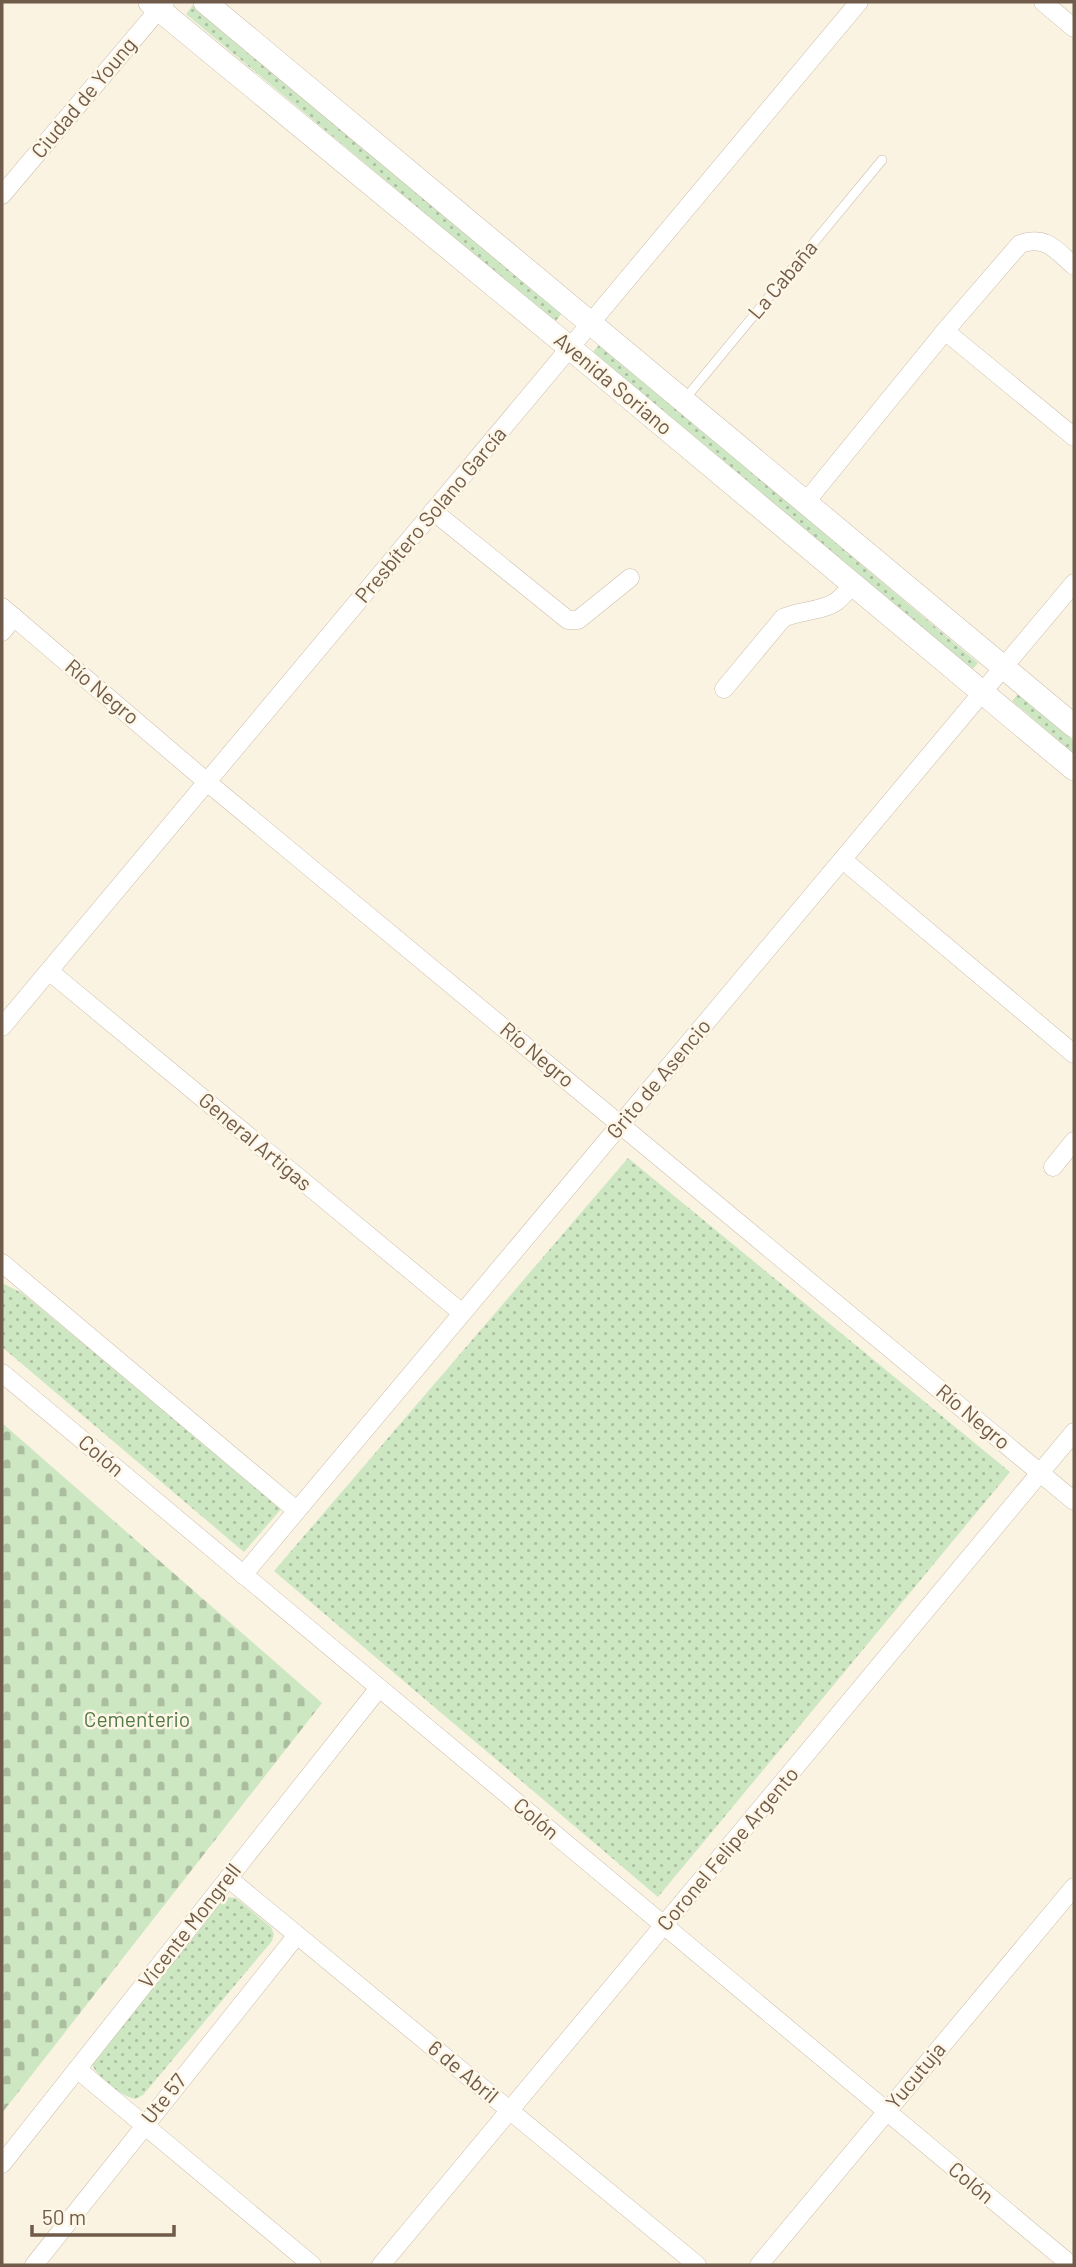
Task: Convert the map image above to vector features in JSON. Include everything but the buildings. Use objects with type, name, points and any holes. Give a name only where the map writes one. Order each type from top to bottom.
[{"type":"street","name":"Avenida Soriano","points":[[205,2],[1074,726]]},
{"type":"street","name":"Presbítero Solano García","points":[[2,1027],[859,2]]},
{"type":"street","points":[[1042,2],[1074,28]]},
{"type":"street","name":"Avenida Soriano","points":[[158,4],[1074,769]]},
{"type":"street","name":"Ciudad de Young","points":[[2,195],[158,4]]},
{"type":"street","points":[[805,503],[945,331],[1020,244],[1033,239],[1049,244],[1074,266]]},
{"type":"street","points":[[945,331],[1074,438]]},
{"type":"street","points":[[433,511],[568,620],[578,620],[630,578]]},
{"type":"street","name":"Grito de Asencio","points":[[243,1575],[1074,583]]},
{"type":"street","points":[[724,689],[783,618],[796,612],[822,608],[836,601],[854,584]]},
{"type":"street","points":[[2,632],[8,612]]},
{"type":"street","name":"Río Negro","points":[[8,612],[207,782],[1074,1502]]},
{"type":"street","points":[[842,860],[1074,1054]]},
{"type":"street","name":"General Artigas","points":[[48,971],[462,1313]]},
{"type":"street","points":[[1053,1167],[1074,1141]]},
{"type":"street","points":[[2,1263],[296,1510]]},
{"type":"street","name":"Colón","points":[[2,1373],[886,2112],[1073,2265]]},
{"type":"street","name":"Coronel Felipe Argento","points":[[381,2265],[1074,1432]]},
{"type":"street","name":"Vicente Mongrell","points":[[2,2164],[379,1688]]},
{"type":"street","name":"6 de Abril","points":[[229,1878],[697,2265]]},
{"type":"street","name":"Yucutuja","points":[[759,2265],[1074,1887]]},
{"type":"street","name":"Ute 57","points":[[34,2265],[297,1935]]},
{"type":"street","points":[[77,2069],[312,2265]]},
{"type":"lane","name":"La Cabaña","points":[[683,401],[882,160]]},
{"type":"green space","points":[[193,5],[562,313],[555,322],[186,14]]},
{"type":"green space","points":[[600,344],[978,663],[970,672],[592,353]]},
{"type":"green space","points":[[1018,694],[1074,741],[1074,754],[1012,701]]},
{"type":"green space","points":[[628,1158],[1010,1472],[658,1897],[274,1571]]},
{"type":"green space","points":[[2,1283],[22,1293],[282,1508],[244,1552],[2,1347]]},
{"type":"green space","name":"Cementerio","points":[[2,1423],[322,1703],[2,2113]]},
{"type":"green space","points":[[226,1897],[236,1898],[271,1927],[274,1934],[272,1941],[143,2095],[135,2099],[122,2094],[104,2080],[91,2063],[216,1905]]}]
